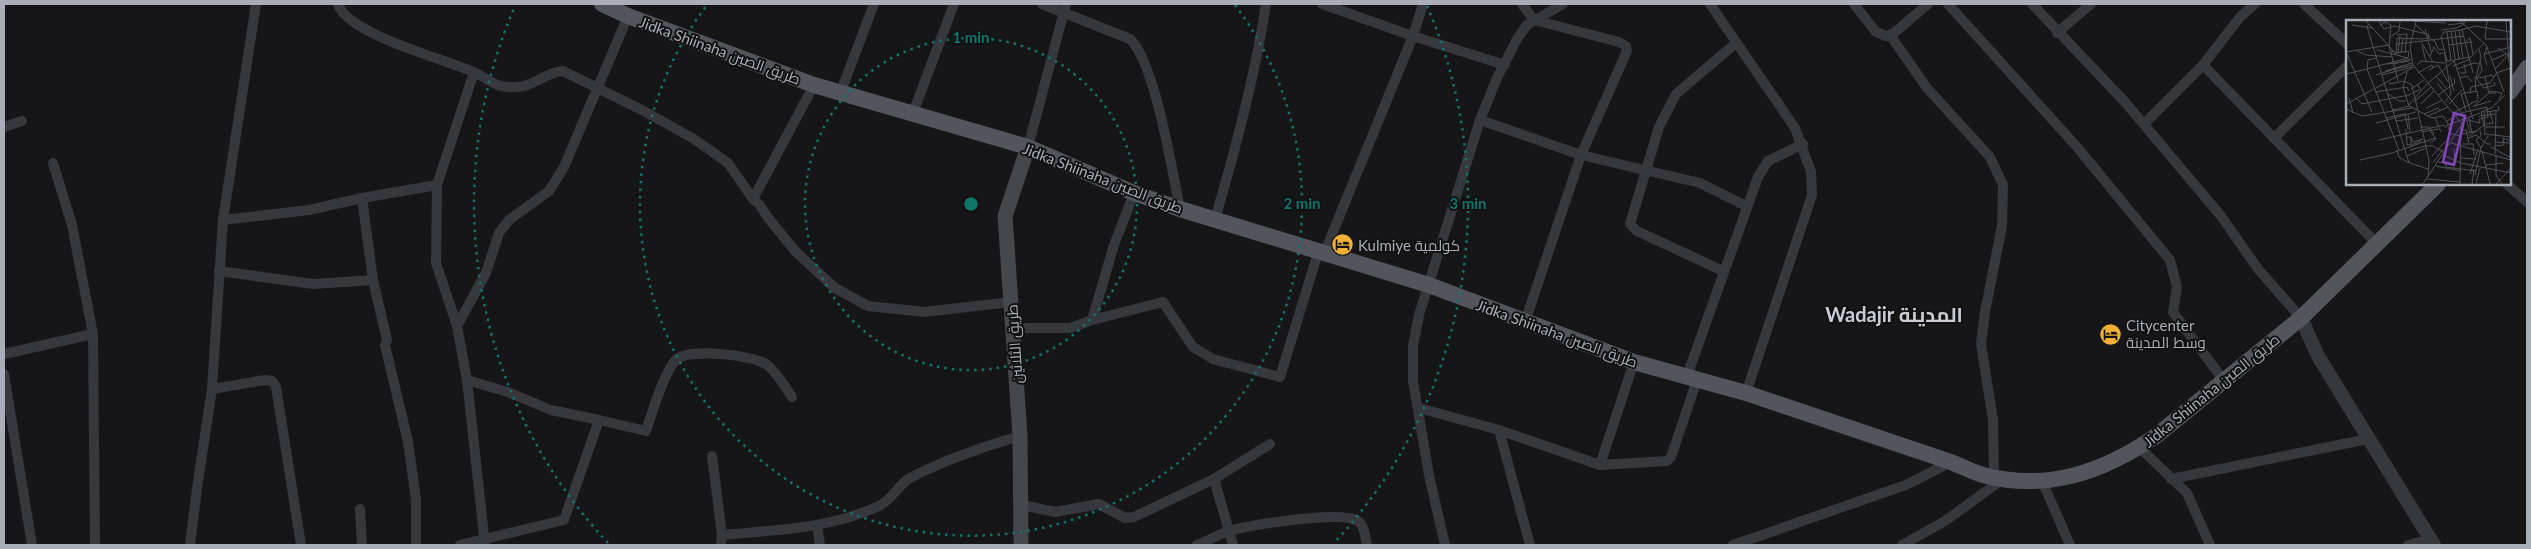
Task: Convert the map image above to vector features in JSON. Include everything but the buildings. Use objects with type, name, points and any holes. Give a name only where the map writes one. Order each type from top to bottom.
[{"type":"main road","name":"Jidka Shiinaha طريق الصين","points":[[602,4],[628,16],[814,85],[841,91],[1028,147],[1134,192],[1180,209],[1215,218],[1321,254],[1430,285],[1634,362],[1746,393],[1951,462],[1981,475],[1999,478],[2042,481],[2077,476],[2139,447],[2301,318],[2437,185]]},
{"type":"main road","points":[[2511,91],[2526,72]]},
{"type":"main road","name":"طريق الثلاثين","points":[[1021,545],[1020,436],[1005,216],[1028,147]]},
{"type":"street","points":[[190,545],[196,488],[212,390],[223,220],[256,4]]},
{"type":"street","points":[[338,4],[344,16],[352,23],[386,39],[474,72],[500,85],[527,86],[563,71],[694,139],[728,163],[768,219],[802,258],[835,288],[868,306],[924,312],[1012,302]]},
{"type":"street","points":[[913,113],[954,4]]},
{"type":"street","points":[[1042,4],[1064,8],[1130,39],[1138,46],[1144,58],[1161,122],[1180,209]]},
{"type":"street","points":[[1215,218],[1239,140],[1258,54],[1266,4]]},
{"type":"street","points":[[1322,4],[1413,36],[1505,65]]},
{"type":"street","points":[[1014,328],[1070,328],[1092,320],[1163,302],[1192,347],[1213,360],[1280,377],[1321,254],[1413,36],[1423,4]]},
{"type":"street","points":[[1522,4],[1534,20],[1620,42],[1626,46],[1627,51],[1581,155],[1525,322]]},
{"type":"street","points":[[1444,545],[1429,475],[1413,381],[1413,346],[1419,315],[1430,285],[1480,120],[1497,78],[1516,40],[1534,20],[1563,4]]},
{"type":"street","points":[[1710,4],[1795,128],[1803,144],[1811,172],[1812,195],[1746,393]]},
{"type":"street","points":[[1854,4],[1876,32],[1886,36],[1890,35],[1928,4]]},
{"type":"street","points":[[1948,4],[2077,147],[2170,260],[2177,287],[2173,312],[2224,381]]},
{"type":"street","points":[[2032,4],[2144,124],[2221,216],[2258,269],[2301,318],[2318,356],[2432,542],[2408,545]]},
{"type":"street","points":[[2057,32],[2091,4]]},
{"type":"street","points":[[2144,124],[2203,65],[2240,17],[2255,4]]},
{"type":"street","points":[[2304,4],[2346,43]]},
{"type":"street","points":[[841,91],[871,5]]},
{"type":"street","points":[[1028,147],[1064,8]]},
{"type":"street","points":[[456,326],[486,273],[499,233],[509,220],[549,191],[564,167],[596,87],[628,16]]},
{"type":"street","points":[[1890,35],[1927,88],[1990,157],[2003,185],[2002,226],[1985,312],[1981,344],[1993,420],[1999,478],[1945,521],[1902,545]]},
{"type":"street","points":[[1723,271],[1632,228],[1630,224],[1659,127],[1676,94],[1736,43]]},
{"type":"street","points":[[2203,65],[2377,244]]},
{"type":"street","points":[[2274,138],[2346,67]]},
{"type":"street","points":[[474,72],[437,185],[436,263],[456,326],[467,380],[484,542]]},
{"type":"street","points":[[753,199],[814,85]]},
{"type":"street","points":[[1480,120],[1581,155],[1700,183],[1746,206]]},
{"type":"street","points":[[4,127],[22,121]]},
{"type":"street","points":[[1419,408],[1499,430],[1600,465],[1667,461],[1670,457],[1723,271],[1758,177],[1768,161],[1803,144]]},
{"type":"street","points":[[52,163],[72,225],[93,334],[95,545]]},
{"type":"street","points":[[223,220],[309,210],[362,198],[437,185]]},
{"type":"street","points":[[2508,185],[2527,202]]},
{"type":"street","points":[[1092,320],[1114,245],[1134,192]]},
{"type":"street","points":[[362,198],[373,280],[387,340],[385,345],[408,442],[416,499],[416,545]]},
{"type":"street","points":[[219,271],[313,284],[373,280]]},
{"type":"street","points":[[4,354],[93,334]]},
{"type":"street","points":[[467,380],[508,392],[551,410],[646,432],[675,360],[694,352],[760,361],[774,371],[792,397]]},
{"type":"street","points":[[1600,465],[1634,362]]},
{"type":"street","points":[[4,374],[32,545]]},
{"type":"street","points":[[212,390],[265,380],[272,381],[276,387],[302,545]]},
{"type":"street","points":[[460,545],[484,542],[564,520],[599,420]]},
{"type":"street","points":[[1499,430],[1530,545]]},
{"type":"street","points":[[712,456],[721,540],[817,526],[879,506],[895,494],[907,480],[974,450],[1020,436]]},
{"type":"street","points":[[2171,479],[2368,439]]},
{"type":"street","points":[[1022,505],[1055,512],[1099,504],[1125,518],[1134,517],[1214,479],[1270,444]]},
{"type":"street","points":[[2139,447],[2187,493],[2192,500],[2210,545]]},
{"type":"street","points":[[1734,545],[1750,543],[1906,485],[1951,462]]},
{"type":"street","points":[[1214,479],[1233,545]]},
{"type":"street","points":[[2042,481],[2070,545]]},
{"type":"street","points":[[360,509],[362,545]]},
{"type":"street","points":[[1197,545],[1230,530],[1305,519],[1351,518],[1359,522],[1364,528],[1367,545]]},
{"type":"street","points":[[817,526],[820,545]]},
{"type":"place","name":"Kulmiye كولمية","points":[[1342,245]]},
{"type":"place","name":"Citycenter وسط المدينة","points":[[2110,334]]},
{"type":"district","name":"Wadajir المدينة","points":[[1894,314]]}]
